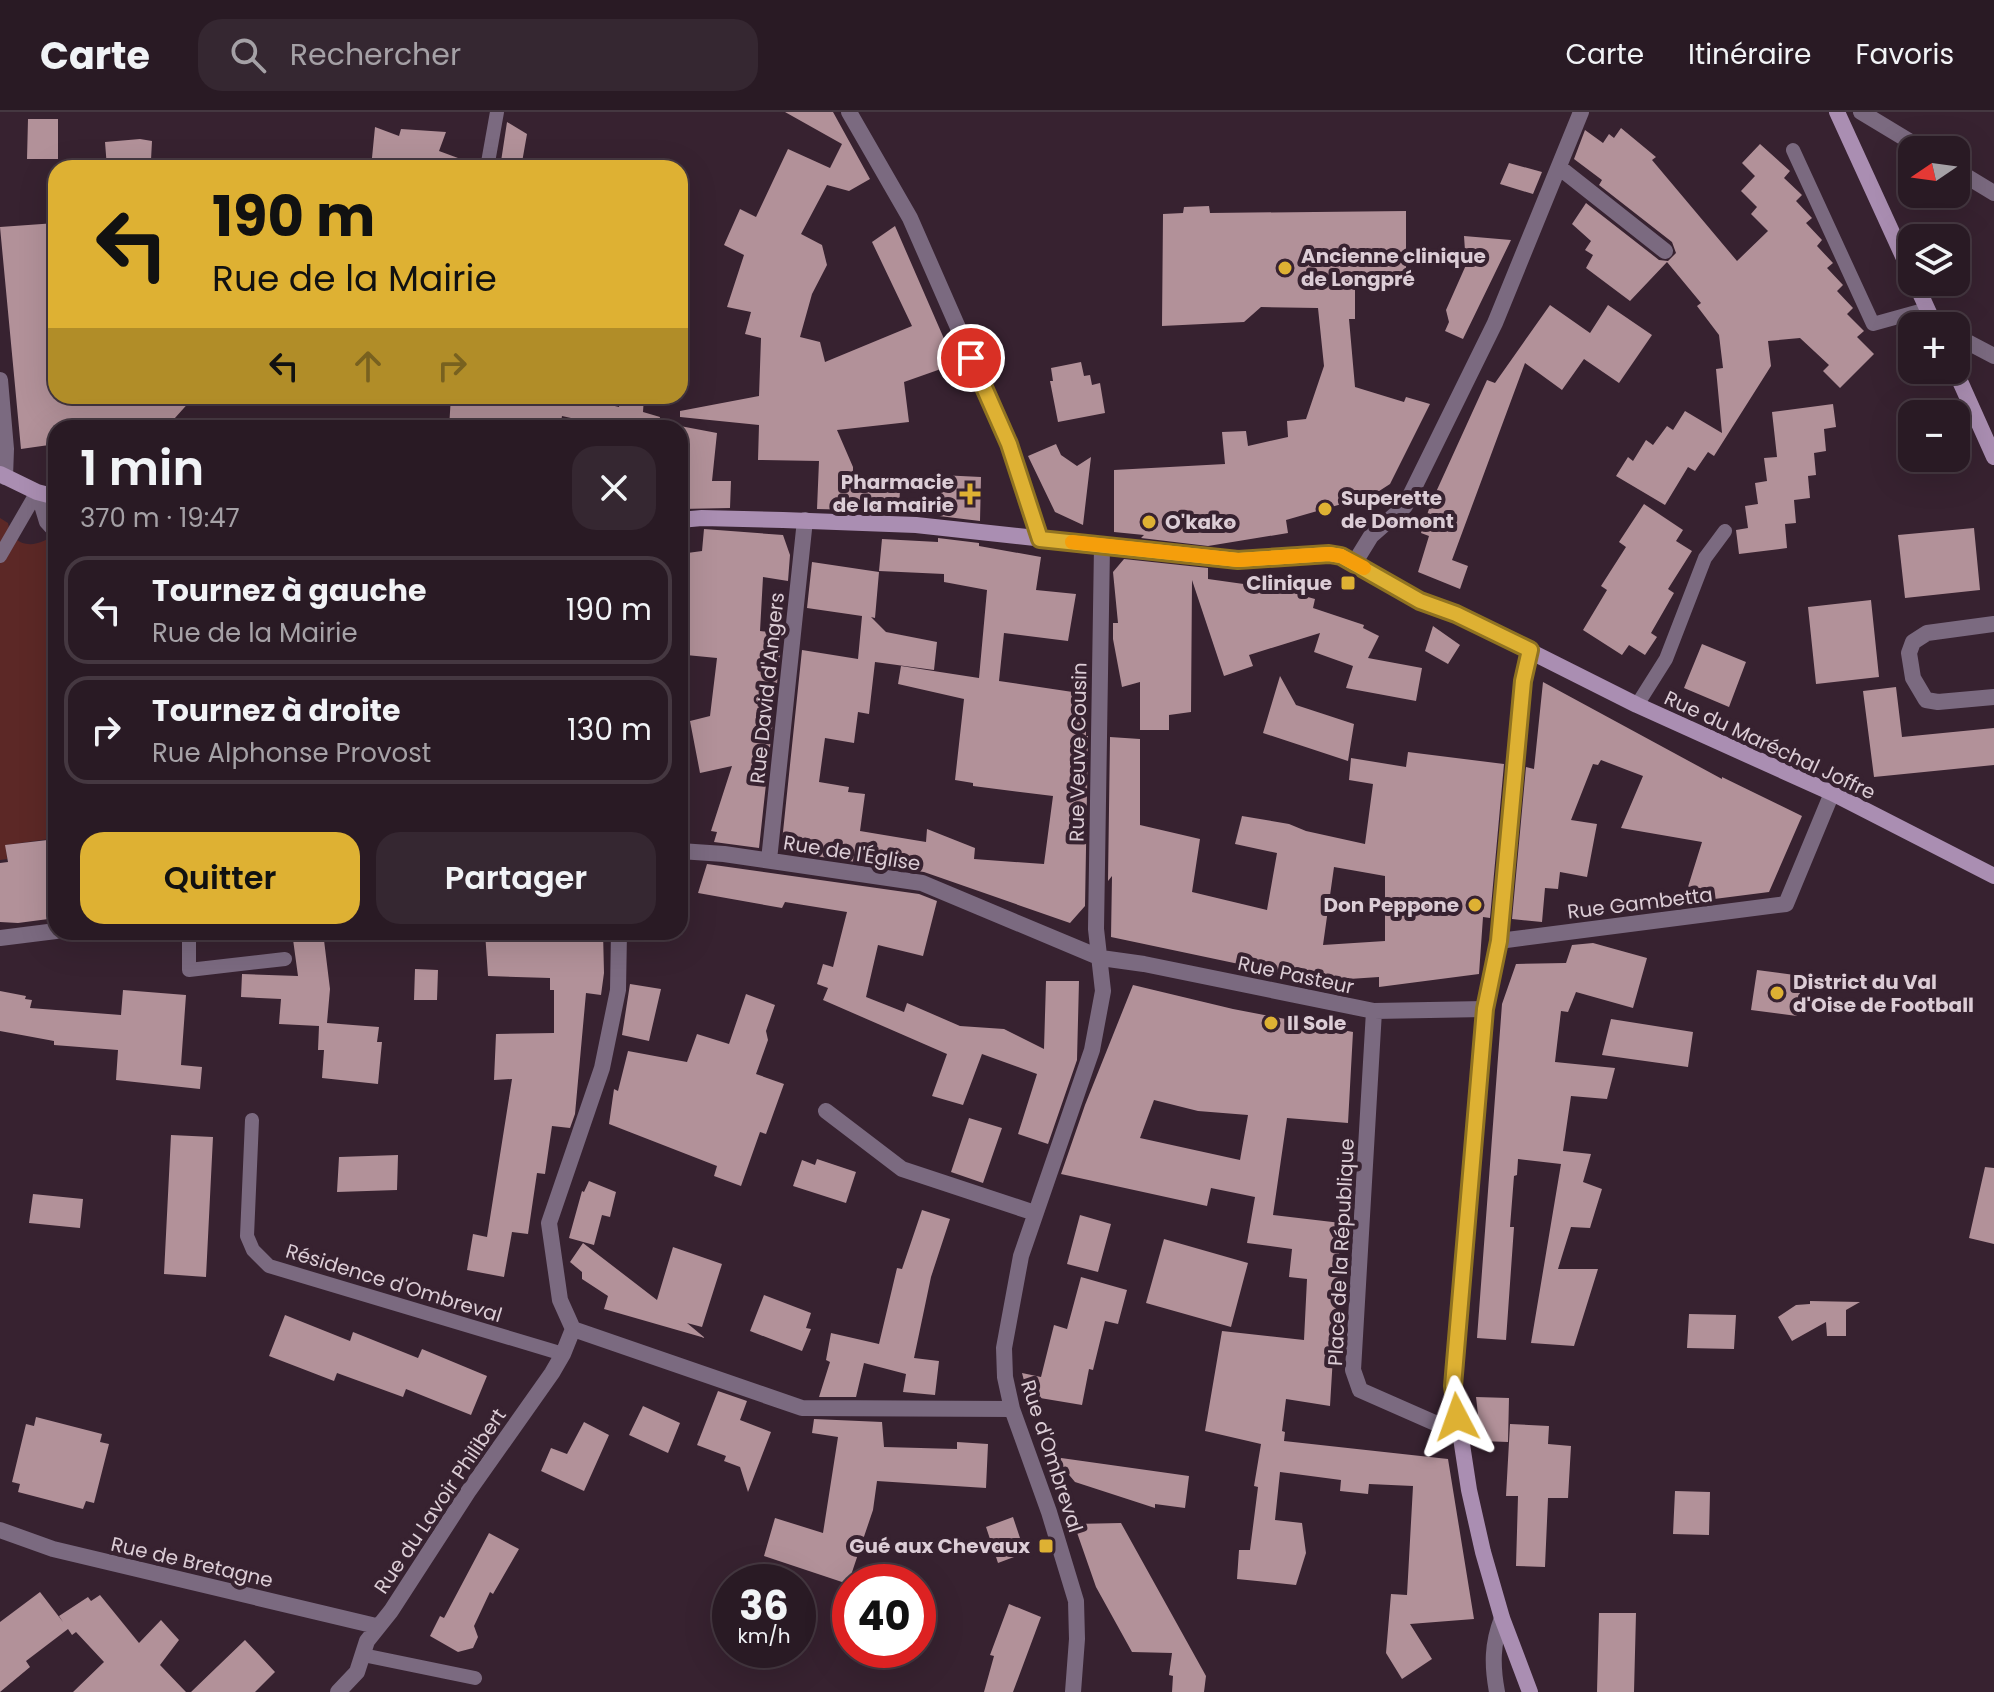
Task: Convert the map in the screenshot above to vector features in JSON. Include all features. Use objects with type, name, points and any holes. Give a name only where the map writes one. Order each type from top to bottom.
[{"type":"street","points":[[849,112],[910,218],[1009,444],[1040,539]]},
{"type":"street","points":[[688,519],[916,525],[1238,560],[1329,554],[1355,562],[1371,536],[1405,506],[1495,323],[1581,112]]},
{"type":"street","points":[[1898,245],[1839,116],[1861,112],[1901,136]]},
{"type":"street","points":[[1560,168],[1665,251]]},
{"type":"street","points":[[1970,178],[1994,193]]},
{"type":"street","points":[[1921,296],[1928,312]]},
{"type":"street","points":[[1970,343],[1994,356]]},
{"type":"street","points":[[0,380],[6,449],[3,476],[48,495]]},
{"type":"street","points":[[1961,384],[1994,457]]},
{"type":"street","name":"Rue David d'Angers","points":[[769,860],[805,520]]},
{"type":"street","name":"Rue Veuve Cousin","points":[[1101,958],[1096,929],[1102,546]]},
{"type":"street","name":"Rue du Maréchal Joffre","points":[[1355,562],[1400,591],[1456,614],[1637,705],[1832,793],[1994,876]]},
{"type":"street","points":[[1994,624],[1927,633],[1913,642],[1909,653],[1913,678],[1926,700],[1938,702],[1994,697]]},
{"type":"street","points":[[1530,650],[1523,681],[1499,941],[1485,1009],[1453,1386],[1483,1552],[1502,1618],[1530,1692]]},
{"type":"street","name":"Rue Gambetta","points":[[1499,941],[1786,904],[1832,793]]},
{"type":"street","name":"Rue de l'Église","points":[[688,852],[769,860],[922,883],[1101,958]]},
{"type":"street","points":[[0,938],[48,932]]},
{"type":"street","points":[[619,940],[618,990],[602,1068],[549,1223],[560,1300],[573,1329],[802,1408],[1012,1409]]},
{"type":"street","name":"Rue Pasteur","points":[[1101,958],[1374,1011],[1485,1009]]},
{"type":"street","name":"Rue d'Ombreval","points":[[1073,1692],[1076,1601],[1049,1512],[1012,1409],[1005,1377],[1004,1348],[1021,1256],[1092,1050],[1103,991],[1101,958]]},
{"type":"street","name":"Place de la République","points":[[1374,1011],[1353,1370],[1360,1390],[1435,1423],[1458,1427]]},
{"type":"street","points":[[826,1111],[902,1169],[1035,1213]]},
{"type":"street","name":"Rue du Lavoir Philibert","points":[[338,1692],[357,1672],[367,1641],[376,1626],[391,1611],[563,1354],[573,1329]]},
{"type":"street","name":"Rue de Bretagne","points":[[0,1530],[53,1549],[376,1626]]},
{"type":"street","points":[[1497,1692],[1492,1665],[1495,1637],[1502,1618]]},
{"type":"lane","points":[[488,160],[497,112]]},
{"type":"lane","points":[[1793,150],[1873,324],[1927,309]]},
{"type":"lane","points":[[37,492],[48,524]]},
{"type":"lane","points":[[0,556],[37,492]]},
{"type":"lane","points":[[1637,705],[1666,659],[1705,558],[1725,531]]},
{"type":"lane","points":[[189,940],[189,970],[285,959]]},
{"type":"lane","name":"Résidence d'Ombreval","points":[[252,1120],[247,1236],[253,1250],[269,1266],[563,1354]]},
{"type":"lane","points":[[363,1655],[475,1678]]},
{"type":"shaded area","points":[[0,518],[8,523],[15,538],[21,542],[35,544],[48,539],[48,839],[6,845],[7,859],[0,860]]},
{"type":"building","points":[[785,112],[833,112],[870,179],[849,191],[827,185],[801,234],[822,245],[827,265],[812,294],[800,337],[820,342],[825,362],[912,326],[872,242],[895,226],[955,364],[904,382],[909,422],[837,430],[853,467],[853,488],[900,489],[899,511],[817,509],[819,461],[758,460],[759,425],[680,417],[680,411],[759,396],[761,338],[745,334],[751,312],[727,307],[744,255],[724,245],[740,209],[756,217],[788,149],[830,168],[842,144]]},
{"type":"building","points":[[28,119],[58,119],[58,159],[27,159]]},
{"type":"building","points":[[507,122],[527,134],[522,160],[501,160]]},
{"type":"building","points":[[375,127],[399,136],[401,129],[446,132],[439,151],[463,160],[372,160]]},
{"type":"building","points":[[1621,128],[1656,157],[1652,160],[1737,261],[1768,231],[1751,214],[1757,207],[1741,191],[1755,176],[1742,163],[1760,144],[1790,171],[1784,178],[1802,195],[1796,201],[1812,218],[1806,223],[1822,240],[1817,246],[1833,263],[1827,268],[1843,285],[1837,291],[1853,308],[1847,314],[1864,331],[1857,337],[1874,354],[1840,388],[1823,371],[1829,365],[1800,338],[1768,341],[1771,366],[1714,456],[1708,452],[1695,471],[1688,467],[1665,505],[1616,476],[1628,457],[1633,461],[1646,440],[1653,445],[1667,426],[1673,430],[1685,411],[1722,433],[1716,369],[1723,368],[1719,335],[1697,306],[1701,303],[1667,262],[1630,301],[1586,268],[1593,255],[1585,250],[1591,241],[1572,224],[1586,203],[1659,260],[1668,261],[1676,253],[1672,242],[1599,185],[1602,180],[1574,159],[1585,130],[1603,143],[1609,134],[1614,138]]},
{"type":"building","points":[[152,141],[151,160],[106,160],[105,142]]},
{"type":"building","points":[[1509,163],[1542,172],[1533,194],[1500,184]]},
{"type":"building","points":[[1209,206],[1210,213],[1406,211],[1406,275],[1355,276],[1355,319],[1349,319],[1355,387],[1404,402],[1406,397],[1430,404],[1390,484],[1373,495],[1286,520],[1288,533],[1208,546],[1114,532],[1114,470],[1225,464],[1222,432],[1246,431],[1248,446],[1288,437],[1287,421],[1306,419],[1324,366],[1318,308],[1261,307],[1244,322],[1162,326],[1163,214],[1183,213],[1184,207]]},
{"type":"building","points":[[48,224],[48,404],[188,404],[173,420],[48,420],[48,445],[21,449],[0,227]]},
{"type":"building","points":[[1464,236],[1511,240],[1463,339],[1445,331],[1449,322],[1446,310],[1466,265]]},
{"type":"building","points":[[1550,305],[1590,333],[1608,305],[1652,335],[1619,383],[1584,359],[1562,390],[1525,363],[1452,560],[1468,566],[1460,589],[1418,572],[1429,536],[1421,533],[1431,503],[1487,380],[1495,383]]},
{"type":"building","points":[[1081,362],[1084,376],[1090,375],[1092,385],[1100,383],[1105,413],[1058,422],[1050,381],[1053,381],[1051,368]]},
{"type":"building","points":[[450,404],[606,404],[619,407],[620,404],[644,404],[643,412],[660,417],[659,420],[580,420],[562,416],[561,420],[450,420]]},
{"type":"building","points":[[1833,404],[1836,427],[1824,429],[1826,451],[1814,453],[1816,475],[1808,476],[1810,498],[1794,500],[1796,523],[1785,524],[1787,548],[1739,554],[1736,530],[1748,528],[1745,506],[1758,504],[1755,483],[1767,481],[1764,458],[1777,457],[1772,412]]},
{"type":"building","points":[[688,428],[717,433],[712,481],[731,481],[730,508],[688,509]]},
{"type":"building","points":[[1056,444],[1061,455],[1077,466],[1091,457],[1083,525],[1055,512],[1028,456]]},
{"type":"building","points":[[940,475],[981,477],[980,521],[939,516]]},
{"type":"building","points":[[1644,504],[1683,530],[1676,541],[1692,551],[1668,589],[1674,593],[1651,633],[1657,637],[1645,655],[1629,645],[1622,655],[1583,630],[1607,590],[1601,586],[1626,547],[1619,542]]},
{"type":"building","points":[[1974,528],[1980,590],[1905,598],[1898,535]]},
{"type":"building","points":[[704,529],[783,535],[790,555],[788,581],[763,577],[760,631],[780,633],[781,647],[759,848],[714,842],[717,832],[711,831],[732,766],[700,773],[690,721],[710,716],[717,658],[688,655],[688,553],[702,551]]},
{"type":"building","points":[[938,538],[979,543],[979,546],[1041,557],[1036,590],[1076,594],[1068,641],[1004,633],[999,681],[1086,694],[1085,906],[1070,923],[924,872],[781,851],[802,650],[858,659],[862,616],[807,608],[812,562],[879,572],[875,618],[871,617],[886,632],[937,642],[934,670],[875,662],[869,714],[858,712],[854,743],[825,738],[819,782],[849,787],[848,792],[865,794],[860,831],[926,842],[927,829],[975,848],[974,859],[1044,864],[1053,796],[973,786],[973,783],[955,780],[964,699],[898,684],[901,666],[979,678],[987,590],[944,582],[944,574],[879,571],[882,539],[938,542]]},
{"type":"building","points":[[1124,559],[1208,568],[1208,579],[1279,589],[1315,599],[1313,608],[1364,625],[1363,628],[1379,636],[1368,658],[1422,668],[1416,701],[1346,688],[1353,666],[1314,652],[1320,633],[1249,655],[1253,666],[1224,676],[1192,580],[1191,712],[1169,715],[1169,730],[1140,730],[1140,682],[1122,687],[1113,639],[1113,623],[1118,623],[1113,572]]},
{"type":"building","points":[[1871,600],[1879,677],[1816,684],[1808,607]]},
{"type":"building","points":[[1433,626],[1460,645],[1448,664],[1425,651]]},
{"type":"building","points":[[1702,644],[1746,662],[1729,707],[1684,688]]},
{"type":"building","points":[[1280,676],[1296,705],[1354,724],[1348,761],[1263,733]]},
{"type":"building","points":[[1543,682],[1722,779],[1802,816],[1769,892],[1683,903],[1702,842],[1621,828],[1643,776],[1601,760],[1598,765],[1593,764],[1571,820],[1597,824],[1587,877],[1560,872],[1558,889],[1545,888],[1542,922],[1512,919],[1526,767],[1534,769]]},
{"type":"building","points":[[1896,687],[1902,737],[1994,728],[1994,765],[1874,777],[1863,691]]},
{"type":"building","points":[[1110,737],[1140,739],[1140,825],[1200,839],[1192,892],[1267,910],[1277,853],[1235,844],[1242,816],[1289,824],[1306,831],[1365,844],[1373,784],[1349,780],[1351,758],[1406,767],[1408,752],[1504,764],[1490,918],[1483,917],[1479,974],[1379,987],[1379,977],[1319,981],[1111,937],[1112,876],[1108,881]],"holes":[[[1334,867],[1385,876],[1385,941],[1323,945]]]},
{"type":"building","points":[[48,840],[48,919],[0,922],[0,863],[8,862],[5,845]]},
{"type":"building","points":[[707,864],[919,894],[937,901],[923,956],[878,945],[866,997],[904,1012],[907,1003],[960,1026],[1004,1029],[1044,1049],[1046,981],[1079,981],[1077,1060],[1048,1144],[1018,1134],[1037,1074],[982,1054],[963,1105],[932,1096],[947,1054],[823,1000],[828,988],[817,984],[823,964],[833,967],[847,912],[785,902],[782,908],[698,893]]},
{"type":"building","points":[[293,940],[324,940],[330,989],[327,1023],[379,1027],[377,1042],[382,1042],[378,1084],[322,1078],[324,1050],[318,1050],[319,1026],[279,1024],[281,999],[241,997],[242,974],[298,976]]},
{"type":"building","points":[[486,940],[603,940],[601,995],[586,993],[575,1114],[570,1128],[552,1126],[545,1174],[537,1173],[528,1234],[512,1232],[504,1277],[467,1270],[473,1234],[487,1237],[512,1079],[494,1080],[496,1034],[554,1033],[554,990],[550,990],[550,978],[488,976]]},
{"type":"building","points":[[1593,943],[1647,958],[1633,1008],[1576,992],[1568,1012],[1561,1011],[1555,1062],[1615,1068],[1607,1099],[1571,1096],[1563,1151],[1591,1154],[1583,1182],[1602,1189],[1590,1228],[1571,1227],[1558,1269],[1598,1269],[1574,1346],[1531,1343],[1561,1164],[1518,1159],[1510,1227],[1514,1227],[1506,1340],[1477,1338],[1502,1004],[1516,964],[1566,963],[1572,945]]},
{"type":"building","points":[[415,969],[438,970],[437,1000],[414,1000]]},
{"type":"building","name":"District du Val d'Oise de Football","points":[[1757,970],[1802,976],[1797,1016],[1751,1010]]},
{"type":"building","points":[[630,984],[661,989],[649,1041],[622,1035]]},
{"type":"building","points":[[1133,985],[1233,1009],[1353,1032],[1348,1123],[1287,1118],[1273,1215],[1341,1223],[1330,1406],[1286,1399],[1282,1431],[1285,1432],[1284,1441],[1448,1459],[1474,1619],[1410,1624],[1432,1659],[1402,1679],[1386,1653],[1391,1594],[1407,1595],[1413,1486],[1369,1484],[1368,1494],[1340,1491],[1341,1480],[1280,1472],[1275,1520],[1302,1523],[1306,1553],[1296,1585],[1237,1579],[1239,1550],[1250,1550],[1258,1487],[1254,1486],[1261,1444],[1205,1431],[1222,1331],[1304,1340],[1307,1279],[1289,1277],[1292,1249],[1247,1243],[1255,1197],[1211,1188],[1207,1206],[1061,1174]],"holes":[[[1154,1100],[1198,1111],[1248,1115],[1240,1160],[1140,1138]]]},
{"type":"building","points":[[123,990],[186,995],[181,1065],[202,1067],[200,1089],[116,1080],[118,1050],[54,1045],[54,1041],[0,1031],[0,991],[26,996],[25,999],[32,1000],[30,1008],[121,1015]]},
{"type":"building","points":[[746,994],[775,1005],[766,1031],[768,1040],[756,1074],[784,1084],[766,1134],[760,1132],[741,1186],[714,1176],[717,1166],[609,1124],[614,1089],[618,1091],[628,1051],[687,1062],[697,1034],[729,1044]]},
{"type":"building","points":[[1611,1019],[1693,1032],[1688,1067],[1602,1055]]},
{"type":"building","points":[[969,1118],[1002,1128],[983,1183],[951,1172]]},
{"type":"building","points":[[171,1135],[213,1137],[206,1277],[164,1274]]},
{"type":"building","points":[[398,1155],[397,1190],[337,1192],[339,1157]]},
{"type":"building","points":[[817,1159],[856,1172],[846,1203],[793,1186],[802,1160],[815,1165]]},
{"type":"building","points":[[1985,1167],[1994,1168],[1994,1244],[1969,1238]]},
{"type":"building","points":[[589,1181],[616,1192],[610,1217],[602,1215],[594,1245],[569,1238],[582,1191]]},
{"type":"building","points":[[33,1194],[83,1199],[80,1228],[29,1223]]},
{"type":"building","points":[[922,1210],[950,1219],[931,1277],[914,1358],[939,1361],[935,1395],[903,1392],[906,1374],[864,1363],[856,1397],[819,1397],[830,1362],[826,1360],[831,1333],[879,1344],[897,1268],[902,1269]]},
{"type":"building","points":[[1080,1215],[1111,1224],[1098,1272],[1067,1264]]},
{"type":"building","points":[[1164,1239],[1248,1263],[1231,1327],[1146,1303]]},
{"type":"building","points":[[583,1243],[657,1300],[673,1247],[722,1264],[702,1327],[687,1323],[705,1338],[604,1309],[608,1296],[582,1279],[582,1272],[570,1262]]},
{"type":"building","points":[[1081,1277],[1127,1290],[1118,1324],[1105,1321],[1093,1370],[1089,1369],[1082,1405],[1028,1396],[1022,1373],[1041,1377],[1054,1325],[1067,1329]]},
{"type":"building","points":[[764,1295],[811,1313],[806,1328],[811,1329],[802,1351],[750,1331]]},
{"type":"building","points":[[1810,1301],[1860,1302],[1846,1310],[1846,1336],[1827,1336],[1826,1322],[1792,1341],[1778,1317],[1796,1305],[1810,1304]]},
{"type":"building","points":[[1689,1314],[1736,1315],[1734,1349],[1687,1348]]},
{"type":"building","points":[[285,1315],[350,1341],[353,1332],[418,1358],[422,1349],[487,1376],[471,1415],[406,1389],[403,1397],[337,1373],[334,1381],[269,1356]]},
{"type":"building","points":[[718,1391],[747,1401],[740,1420],[771,1432],[748,1492],[740,1467],[724,1461],[726,1456],[697,1445]]},
{"type":"building","points":[[1476,1397],[1509,1398],[1508,1442],[1481,1441]]},
{"type":"building","points":[[643,1406],[680,1423],[668,1453],[629,1435]]},
{"type":"building","points":[[36,1417],[102,1434],[100,1442],[109,1444],[94,1503],[86,1501],[83,1509],[18,1492],[20,1484],[12,1482],[26,1424],[34,1426]]},
{"type":"building","points":[[814,1419],[882,1422],[884,1447],[957,1449],[957,1442],[988,1444],[986,1488],[877,1481],[873,1510],[855,1564],[832,1564],[832,1579],[816,1573],[816,1564],[788,1564],[764,1556],[775,1518],[823,1533],[838,1437],[812,1433]]},
{"type":"building","points":[[584,1422],[609,1435],[584,1491],[541,1471],[551,1448],[567,1454]]},
{"type":"building","points":[[1510,1424],[1549,1426],[1548,1444],[1571,1446],[1568,1498],[1548,1498],[1545,1567],[1516,1566],[1518,1496],[1506,1496]]},
{"type":"building","points":[[1054,1457],[1189,1476],[1185,1508],[1155,1504],[1155,1508],[1075,1482]]},
{"type":"building","points":[[1675,1491],[1710,1492],[1709,1535],[1673,1534]]},
{"type":"building","points":[[1013,1517],[1025,1553],[998,1563],[986,1527]]},
{"type":"building","points":[[1121,1523],[1206,1676],[1204,1692],[1172,1692],[1173,1676],[1169,1675],[1172,1653],[1132,1652],[1096,1587],[1074,1524]]},
{"type":"building","points":[[489,1533],[519,1549],[493,1594],[490,1592],[474,1626],[478,1637],[473,1648],[458,1652],[430,1636],[440,1616],[444,1618]]},
{"type":"building","points":[[40,1592],[63,1622],[59,1616],[88,1597],[91,1601],[100,1595],[139,1643],[161,1620],[179,1640],[160,1665],[186,1692],[73,1692],[104,1662],[76,1632],[72,1635],[68,1629],[26,1661],[30,1667],[0,1692],[0,1622]]},
{"type":"building","points":[[1009,1604],[1041,1617],[1013,1692],[984,1692],[994,1656],[990,1655]]},
{"type":"building","points":[[1599,1613],[1636,1613],[1634,1692],[1597,1692]]},
{"type":"building","points":[[245,1640],[275,1672],[255,1692],[191,1692]]},
{"type":"slow traffic","points":[[1072,542],[1238,560],[1329,554],[1341,556],[1364,568]]},
{"type":"place","name":"Ancienne clinique de Longpré","points":[[1285,268]]},
{"type":"place","name":"Pharmacie de la mairie","points":[[970,494]]},
{"type":"place","name":"Superette de Domont","points":[[1325,509]]},
{"type":"place","name":"O'kako","points":[[1149,522]]},
{"type":"place","name":"Clinique","points":[[1348,583]]},
{"type":"place","name":"Don Peppone","points":[[1475,905]]},
{"type":"place","name":"District du Val d'Oise de Football","points":[[1777,993]]},
{"type":"place","name":"Il Sole","points":[[1271,1023]]},
{"type":"place","name":"Gué aux Chevaux","points":[[1046,1546]]},
{"type":"route","points":[[971,358],[1009,444],[1040,539],[1238,560],[1329,554],[1341,556],[1420,601],[1456,614],[1530,650],[1523,681],[1499,941],[1485,1009],[1453,1386],[1457,1417]]}]
